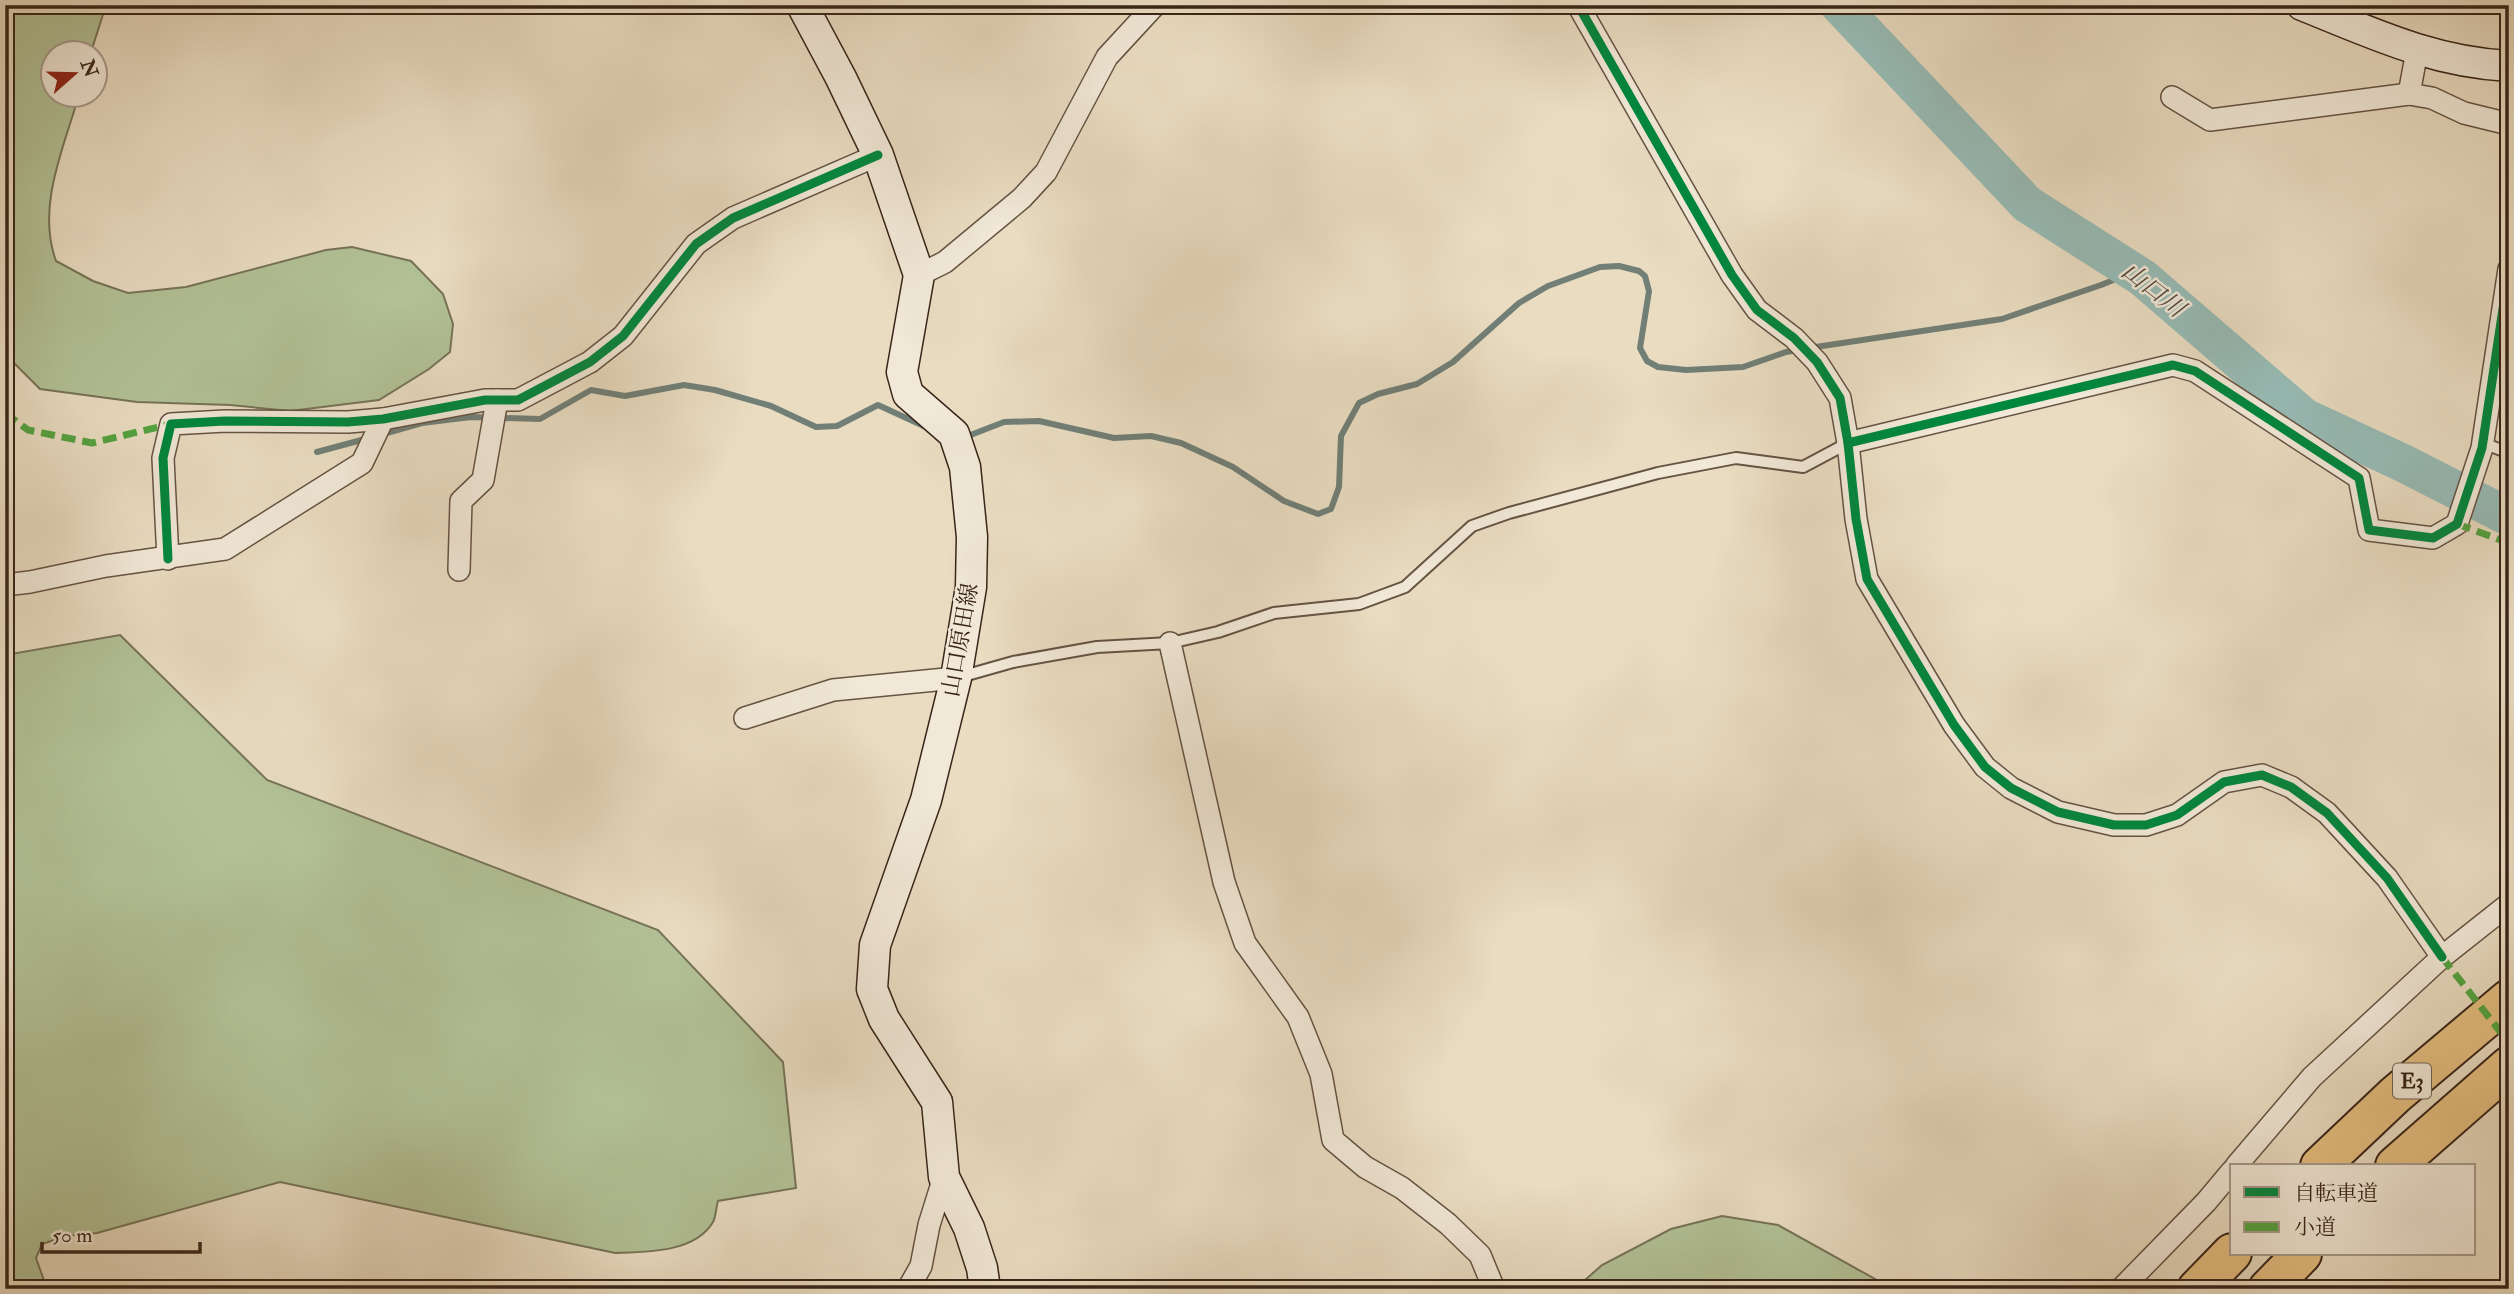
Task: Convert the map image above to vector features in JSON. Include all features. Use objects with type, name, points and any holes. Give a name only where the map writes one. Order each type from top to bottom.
[{"type":"highway","name":"E3","points":[[2322,1164],[2395,1095],[2509,999]]},
{"type":"highway","name":"E3","points":[[2397,1164],[2509,1066]]},
{"type":"highway","points":[[2197,1289],[2230,1255]]},
{"type":"highway","points":[[2268,1289],[2300,1256]]},
{"type":"main road","name":"山口原田線","points":[[802,5],[878,155],[919,275],[902,372],[908,394],[954,434],[965,467],[972,537],[971,587],[956,678],[926,800],[876,944],[872,989],[884,1019],[937,1102],[944,1177],[969,1228],[982,1268],[985,1289]]},
{"type":"main road","points":[[2302,5],[2417,51],[2473,64],[2509,66]]},
{"type":"street","points":[[919,275],[945,262],[1022,198],[1046,172],[1107,57],[1156,5]]},
{"type":"street","points":[[1578,5],[1732,275],[1757,310],[1794,338],[1817,362],[1840,398],[1849,443],[1856,519],[1867,579],[1954,725],[1985,768],[2011,788],[2058,812],[2114,825],[2146,825],[2177,815],[2224,782],[2262,775],[2291,788],[2327,813],[2386,878],[2442,957]]},
{"type":"street","points":[[2409,94],[2417,51]]},
{"type":"street","points":[[2172,97],[2210,120],[2409,94],[2432,98],[2464,113],[2509,124]]},
{"type":"street","points":[[168,559],[163,458],[171,424],[225,421],[348,422],[383,419],[485,400],[518,400],[590,362],[623,336],[696,244],[733,218],[878,155]]},
{"type":"street","points":[[1849,443],[2173,365],[2195,371],[2359,478],[2369,530],[2433,538],[2457,524],[2482,446],[2509,269]]},
{"type":"street","points":[[459,570],[461,501],[483,480],[497,400]]},
{"type":"street","points":[[5,585],[106,566],[225,549],[362,463],[383,419]]},
{"type":"street","points":[[1170,643],[1224,882],[1245,943],[1297,1017],[1321,1074],[1333,1140],[1365,1167],[1402,1188],[1448,1224],[1480,1255],[1494,1289]]},
{"type":"street","points":[[745,718],[833,690],[956,678]]},
{"type":"street","points":[[2238,1164],[2312,1077],[2442,957],[2509,904]]},
{"type":"street","points":[[2121,1289],[2206,1202],[2230,1173]]},
{"type":"street","points":[[908,1289],[921,1266],[929,1224],[944,1177]]},
{"type":"lane","points":[[956,678],[1013,662],[1097,647],[1170,643],[1218,632],[1274,613],[1359,604],[1405,587],[1472,526],[1509,513],[1658,473],[1736,458],[1803,467],[1849,443]]},
{"type":"lane","points":[[2482,446],[2509,453]]},
{"type":"green space","points":[[5,5],[106,5],[95,38],[38,38],[38,108],[75,108],[54,177],[51,198],[49,220],[56,261],[93,281],[128,293],[186,287],[326,250],[352,247],[411,261],[443,294],[453,324],[450,352],[429,369],[379,400],[290,411],[230,405],[137,402],[40,389],[5,354]]},
{"type":"green space","points":[[120,635],[267,780],[658,930],[783,1062],[796,1188],[718,1201],[714,1220],[705,1232],[682,1245],[654,1251],[615,1253],[280,1182],[97,1233],[67,1236],[42,1244],[36,1258],[47,1289],[5,1289],[5,655]]},
{"type":"green space","points":[[1722,1216],[1778,1225],[1893,1289],[1575,1289],[1602,1265],[1671,1229]]},
{"type":"waterway","name":"山口川","points":[[1839,5],[2027,204],[2143,278],[2304,417],[2509,517]]},
{"type":"waterway","points":[[962,436],[1004,422],[1039,421],[1114,438],[1151,436],[1181,443],[1233,467],[1284,501],[1318,514],[1331,509],[1339,487],[1341,436],[1359,403],[1378,394],[1417,384],[1453,362],[1519,303],[1548,286],[1600,267],[1619,266],[1639,271],[1645,276],[1649,291],[1640,348],[1647,361],[1658,367],[1686,370],[1743,367],[1799,350]]},
{"type":"waterway","points":[[1809,348],[2002,319],[2133,272]]},
{"type":"waterway","points":[[383,434],[422,423],[471,417],[540,419],[591,390],[625,396],[684,385],[715,390],[771,406],[816,427],[837,426],[878,405],[928,428]]},
{"type":"waterway","points":[[317,452],[369,438]]},
{"type":"marked path","points":[[5,413],[28,430],[92,443],[171,424]]},
{"type":"marked path","points":[[2457,524],[2509,543]]},
{"type":"marked path","points":[[2442,957],[2509,1043]]},
{"type":"cycle path","points":[[1578,5],[1732,275],[1757,310],[1794,338],[1817,362],[1840,398],[1867,579],[1954,725],[1985,767],[2011,788],[2058,812],[2114,825],[2146,825],[2177,815],[2224,782],[2262,775],[2291,787],[2327,813],[2387,878],[2442,957]]},
{"type":"cycle path","points":[[168,559],[163,458],[171,424],[225,421],[348,422],[383,419],[485,400],[518,400],[590,362],[623,336],[696,244],[733,218],[878,155]]},
{"type":"cycle path","points":[[1848,443],[2173,365],[2195,371],[2359,478],[2369,530],[2433,538],[2457,524],[2482,448],[2509,269]]}]
